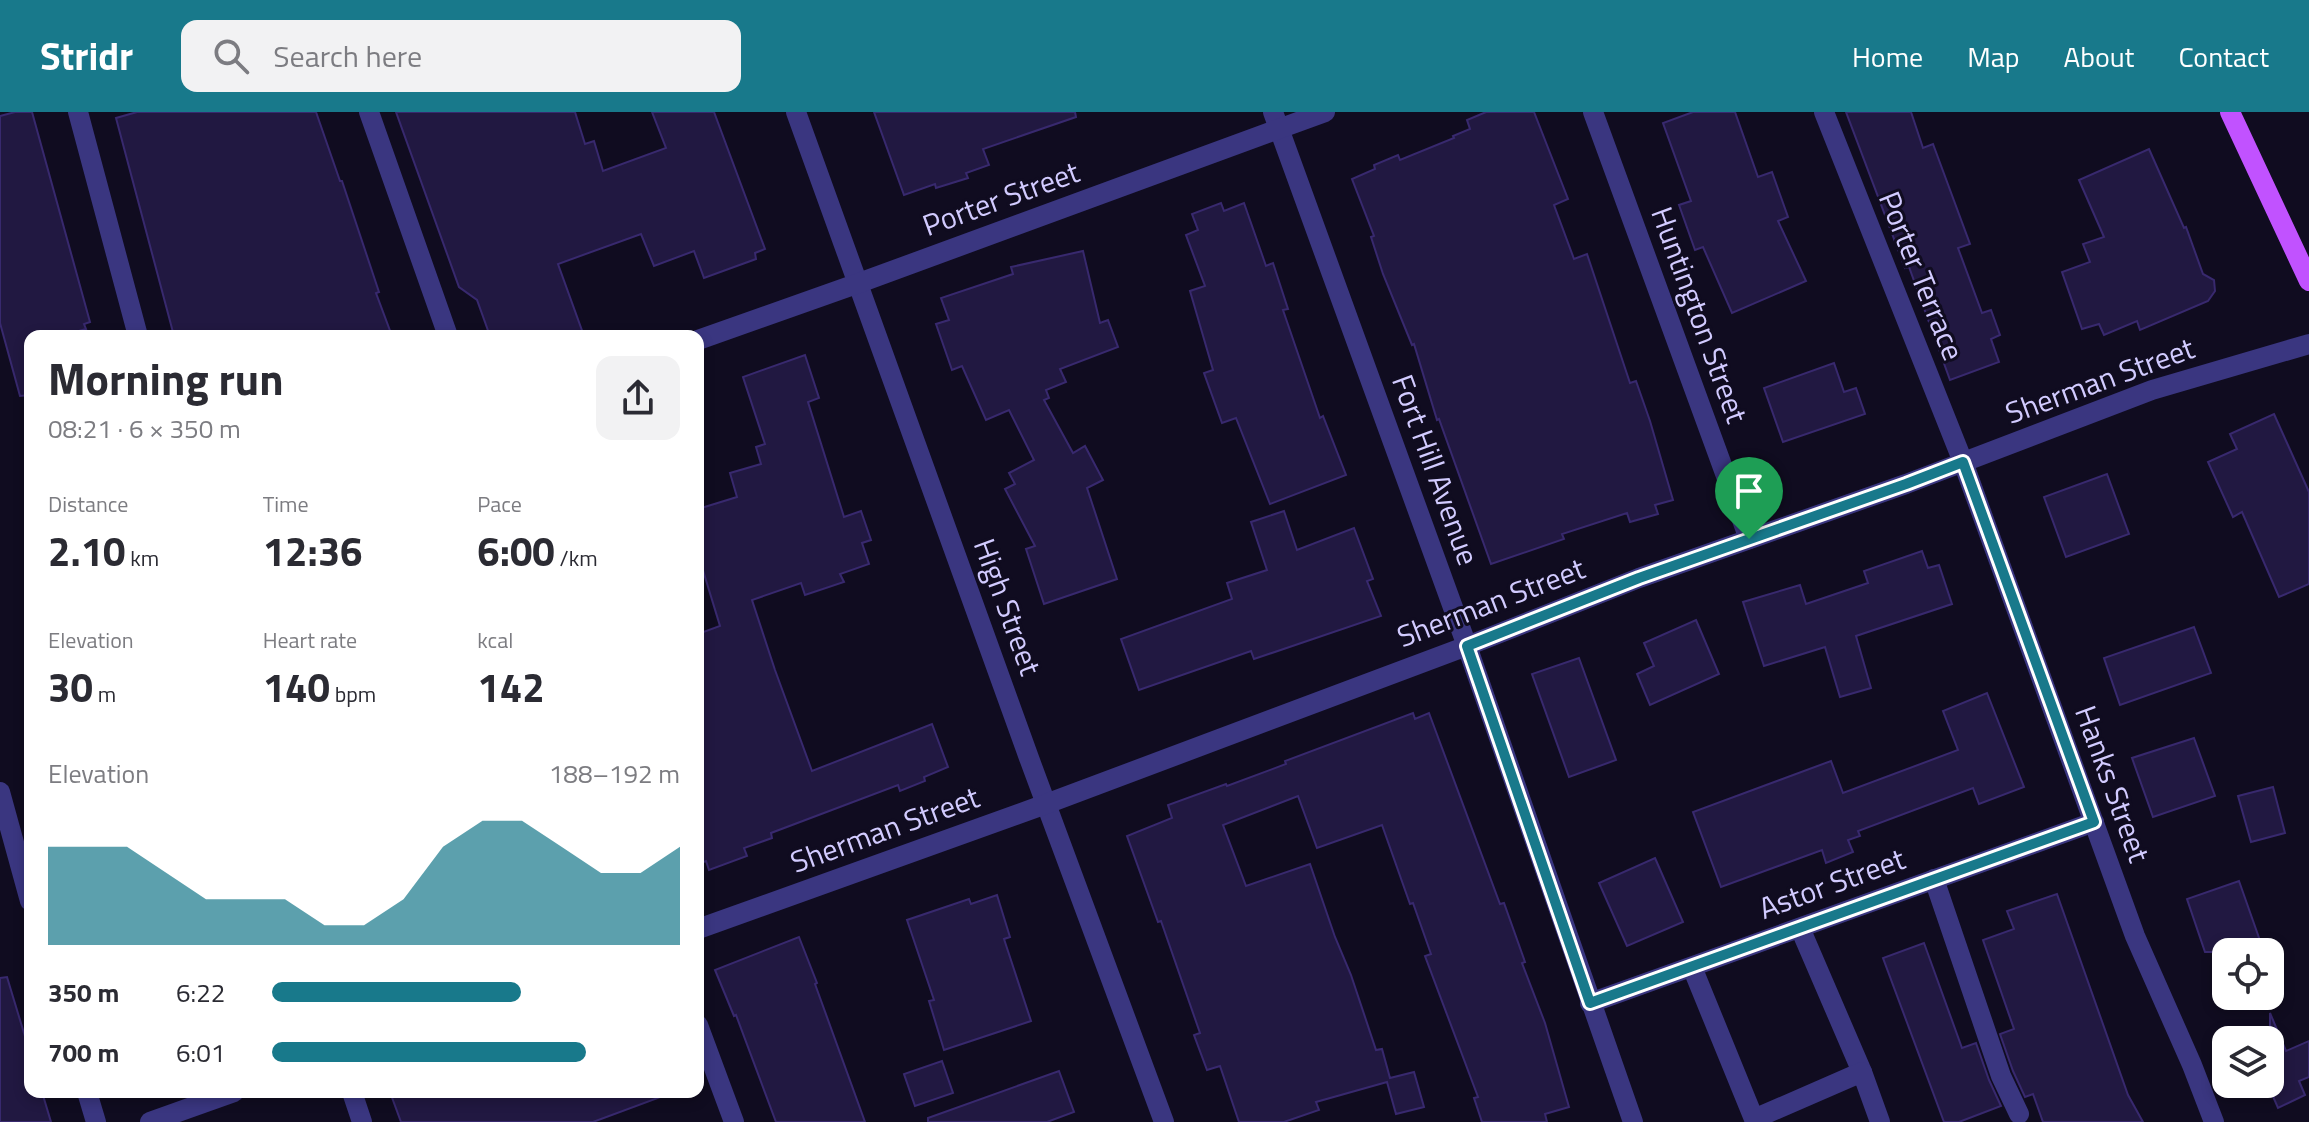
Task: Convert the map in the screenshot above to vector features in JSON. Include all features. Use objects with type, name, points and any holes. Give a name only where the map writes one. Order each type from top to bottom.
[{"type":"main road","points":[[2230,112],[2309,281]]},
{"type":"street","points":[[78,112],[136,330]]},
{"type":"street","points":[[369,112],[446,330]]},
{"type":"street","name":"High Street","points":[[796,112],[1164,1122]]},
{"type":"street","name":"Porter Street","points":[[704,338],[859,283],[1276,121],[1325,112]]},
{"type":"street","name":"Huntington Street","points":[[1593,112],[1749,539]]},
{"type":"street","name":"Porter Terrace","points":[[1824,112],[1963,462]]},
{"type":"street","name":"Fort Hill Avenue","points":[[1276,121],[1467,646],[1633,1122]]},
{"type":"street","name":"Sherman Street","points":[[704,927],[1046,804],[1639,578],[1963,462],[2152,390],[2309,344]]},
{"type":"street","name":"Hanks Street","points":[[1963,462],[2135,936],[2214,1122]]},
{"type":"street","points":[[0,792],[24,879]]},
{"type":"street","name":"Astor Street","points":[[1590,1003],[2094,822]]},
{"type":"street","points":[[1934,879],[2001,1076],[2019,1114]]},
{"type":"street","points":[[1800,928],[1862,1072],[1880,1122]]},
{"type":"street","points":[[1692,967],[1754,1119],[1862,1072]]},
{"type":"street","points":[[704,1041],[734,1122]]},
{"type":"street","points":[[89,1098],[96,1122]]},
{"type":"street","points":[[150,1122],[217,1098]]},
{"type":"street","points":[[354,1098],[362,1122]]},
{"type":"building","points":[[32,112],[90,322],[84,324],[86,329],[82,330],[24,330],[24,396],[20,396],[0,323],[0,116]]},
{"type":"building","points":[[137,112],[316,112],[342,181],[390,330],[172,330],[116,118]]},
{"type":"building","points":[[396,112],[575,112],[585,144],[594,141],[603,171],[666,148],[652,112],[714,112],[765,249],[755,253],[756,259],[704,278],[694,251],[654,266],[641,234],[558,264],[582,330],[488,330],[477,300],[459,287]]},
{"type":"building","points":[[874,112],[1075,112],[1076,117],[983,149],[989,165],[966,173],[968,178],[936,188],[935,184],[904,195]]},
{"type":"building","points":[[1486,112],[1534,112],[1568,199],[1554,205],[1574,259],[1587,254],[1630,383],[1636,381],[1650,421],[1673,500],[1655,505],[1658,514],[1630,522],[1627,513],[1562,534],[1564,539],[1491,564],[1437,420],[1414,344],[1383,274],[1371,237],[1374,236],[1352,179],[1398,155],[1400,160],[1454,138],[1470,129],[1467,120]]},
{"type":"building","points":[[1693,112],[1735,112],[1758,177],[1772,172],[1788,217],[1778,221],[1806,281],[1732,313],[1703,247],[1695,250],[1679,205],[1691,201],[1663,123]]},
{"type":"building","points":[[1846,112],[1911,112],[1923,148],[1933,144],[1970,244],[1958,248],[1982,313],[1991,310],[2000,335],[1991,339],[1999,362],[1950,380],[1909,267],[1905,268]]},
{"type":"building","points":[[2149,149],[2186,227],[2203,274],[2214,280],[2215,291],[2208,301],[2140,330],[2137,321],[2104,335],[2099,324],[2082,329],[2062,272],[2090,262],[2083,244],[2104,237],[2079,180]]},
{"type":"building","points":[[1221,203],[1224,211],[1244,203],[1266,266],[1273,263],[1288,309],[1283,310],[1320,418],[1323,416],[1346,475],[1270,504],[1236,418],[1222,423],[1204,373],[1213,370],[1190,291],[1205,286],[1186,235],[1198,230],[1192,214]]},
{"type":"building","points":[[1083,251],[1100,323],[1108,320],[1118,347],[1060,369],[1066,382],[1046,390],[1049,398],[1044,400],[1073,453],[1085,446],[1103,480],[1087,488],[1117,579],[1044,604],[1026,549],[1035,546],[1005,489],[1015,484],[1009,473],[1034,460],[1009,410],[986,420],[962,366],[952,370],[936,324],[949,320],[941,298],[1013,274],[1011,267]]},
{"type":"building","points":[[805,355],[819,398],[808,402],[844,517],[861,511],[871,540],[862,543],[869,564],[840,574],[844,582],[805,595],[801,583],[752,600],[812,771],[932,724],[948,767],[900,791],[898,785],[771,833],[772,838],[744,848],[747,856],[709,870],[704,862],[704,632],[720,626],[704,574],[704,507],[737,497],[730,473],[761,464],[756,447],[765,444],[743,377]]},
{"type":"building","points":[[1834,363],[1844,392],[1856,388],[1865,414],[1783,442],[1764,388]]},
{"type":"building","points":[[2274,414],[2309,492],[2309,584],[2279,597],[2242,512],[2233,517],[2208,462],[2237,449],[2230,434]]},
{"type":"building","points":[[2107,474],[2129,534],[2066,557],[2044,497]]},
{"type":"building","points":[[1284,511],[1297,550],[1354,528],[1373,579],[1367,581],[1381,616],[1254,659],[1251,651],[1139,690],[1121,639],[1232,599],[1227,583],[1267,570],[1251,522]]},
{"type":"building","points":[[1922,551],[1928,568],[1939,565],[1952,604],[1856,636],[1871,688],[1840,697],[1825,647],[1764,666],[1743,602],[1800,585],[1806,604],[1868,583],[1864,571]]},
{"type":"building","points":[[1696,620],[1719,674],[1650,705],[1637,674],[1654,666],[1644,643]]},
{"type":"building","points":[[2194,627],[2211,673],[2120,705],[2104,658]]},
{"type":"building","points":[[1579,658],[1616,760],[1569,777],[1532,674]]},
{"type":"building","points":[[1987,693],[2024,787],[1979,804],[1973,788],[1858,831],[1860,836],[1848,840],[1853,852],[1826,863],[1822,850],[1721,887],[1693,812],[1831,761],[1843,793],[1958,750],[1943,711]]},
{"type":"building","points":[[1413,713],[1415,719],[1429,713],[1500,904],[1504,903],[1525,962],[1522,963],[1545,1023],[1569,1107],[1545,1114],[1547,1122],[1482,1122],[1474,1098],[1478,1097],[1425,956],[1431,954],[1382,825],[1317,848],[1298,796],[1223,825],[1246,886],[1310,864],[1376,1050],[1382,1049],[1390,1078],[1414,1072],[1424,1107],[1396,1114],[1387,1082],[1316,1102],[1319,1110],[1284,1122],[1239,1122],[1220,1066],[1207,1070],[1194,1035],[1200,1033],[1127,836],[1172,818],[1168,805],[1286,764],[1285,761]]},
{"type":"building","points":[[2194,738],[2215,796],[2153,817],[2132,758]]},
{"type":"building","points":[[2273,787],[2285,833],[2251,842],[2238,796]]},
{"type":"building","points":[[1655,858],[1683,922],[1627,946],[1599,883]]},
{"type":"building","points":[[2239,881],[2259,938],[2212,938],[2212,952],[2205,952],[2187,899]]},
{"type":"building","points":[[2057,894],[2128,1095],[2143,1122],[2043,1122],[2033,1094],[2025,1097],[2013,1071],[2000,1034],[2014,1029],[1983,940],[2014,929],[2007,911]]},
{"type":"building","points":[[997,895],[1010,937],[1004,939],[1031,1021],[944,1050],[929,1001],[934,1000],[907,920],[969,899],[971,904]]},
{"type":"building","points":[[799,937],[865,1122],[776,1122],[736,1015],[715,970]]},
{"type":"building","points":[[1924,943],[1962,1048],[1976,1043],[2001,1106],[1959,1122],[1944,1122],[1883,958]]},
{"type":"building","points":[[7,977],[24,1033],[24,1098],[44,1098],[51,1122],[0,1122],[0,978]]},
{"type":"building","points":[[2309,1041],[2309,1077],[2299,1081],[2305,1095],[2278,1108],[2274,1098],[2284,1098],[2284,1046],[2286,1051]]},
{"type":"building","points":[[942,1061],[953,1093],[915,1106],[904,1074]]},
{"type":"building","points":[[1059,1071],[1074,1112],[1047,1122],[928,1122],[928,1118]]},
{"type":"building","points":[[392,1098],[658,1098],[593,1122],[401,1122]]},
{"type":"route","points":[[1963,462],[2094,822],[1590,1003],[1467,646],[1639,578],[1749,539],[1963,462]]}]
